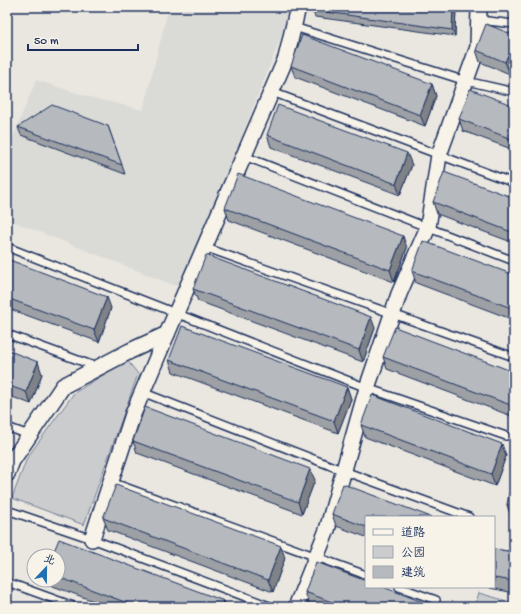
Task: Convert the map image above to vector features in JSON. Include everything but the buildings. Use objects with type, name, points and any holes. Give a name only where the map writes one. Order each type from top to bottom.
[{"type":"street","points":[[92,540],[133,414],[166,334],[286,58],[298,7]]},
{"type":"street","points":[[296,607],[327,530],[367,388],[393,314],[428,227],[439,155],[478,47],[479,14]]},
{"type":"street","points":[[7,474],[12,461],[63,386],[166,334]]},
{"type":"lane","points":[[479,14],[514,24]]},
{"type":"lane","points":[[294,27],[466,81],[514,92]]},
{"type":"lane","points":[[272,92],[514,183]]},
{"type":"lane","points":[[244,156],[514,261]]},
{"type":"lane","points":[[7,247],[367,388],[506,436]]},
{"type":"lane","points":[[204,247],[514,357]]},
{"type":"lane","points":[[7,334],[99,368]]},
{"type":"lane","points":[[142,392],[344,471],[465,516]]},
{"type":"lane","points":[[7,427],[29,435]]},
{"type":"lane","points":[[111,482],[365,575]]},
{"type":"lane","points":[[7,510],[272,607]]},
{"type":"lane","points":[[7,582],[76,607]]},
{"type":"lane","points":[[402,588],[436,600]]},
{"type":"shaded area","points":[[169,7],[293,7],[181,288],[7,219],[7,152],[36,80],[89,97],[143,110]]},
{"type":"green space","points":[[127,360],[138,374],[84,525],[12,498],[27,458],[74,393]]},
{"type":"green space","points":[[479,593],[514,603],[514,607],[474,607]]}]
